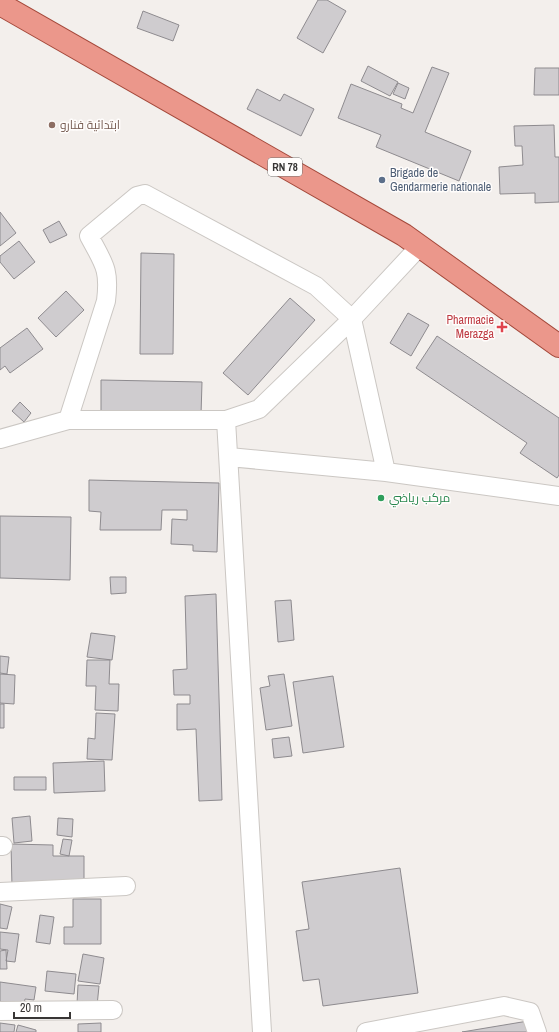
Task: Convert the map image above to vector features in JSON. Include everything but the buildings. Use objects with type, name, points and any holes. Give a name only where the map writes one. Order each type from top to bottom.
[{"type":"main road","name":"RN 78","points":[[0,4],[404,235],[559,346]]},
{"type":"street","points":[[68,420],[106,301],[108,282],[106,268],[89,236],[137,196],[145,194],[316,286],[352,319],[386,472]]},
{"type":"street","points":[[0,439],[68,420],[226,420],[259,409],[352,319],[420,246]]},
{"type":"street","points":[[226,420],[262,1032]]},
{"type":"street","points":[[229,457],[386,472],[559,496]]},
{"type":"street","points":[[0,892],[126,886]]},
{"type":"street","points":[[366,1032],[504,1006],[530,1012],[537,1032]]},
{"type":"street","points":[[0,1011],[113,1010]]},
{"type":"place","name":"ابتدائية فنارو","points":[[52,125]]},
{"type":"place","name":"Brigade de Gendarmerie nationale","points":[[382,180]]},
{"type":"place","name":"Pharmacie Merazga","points":[[502,327]]},
{"type":"place","name":"مركب رياضي","points":[[381,498]]}]
